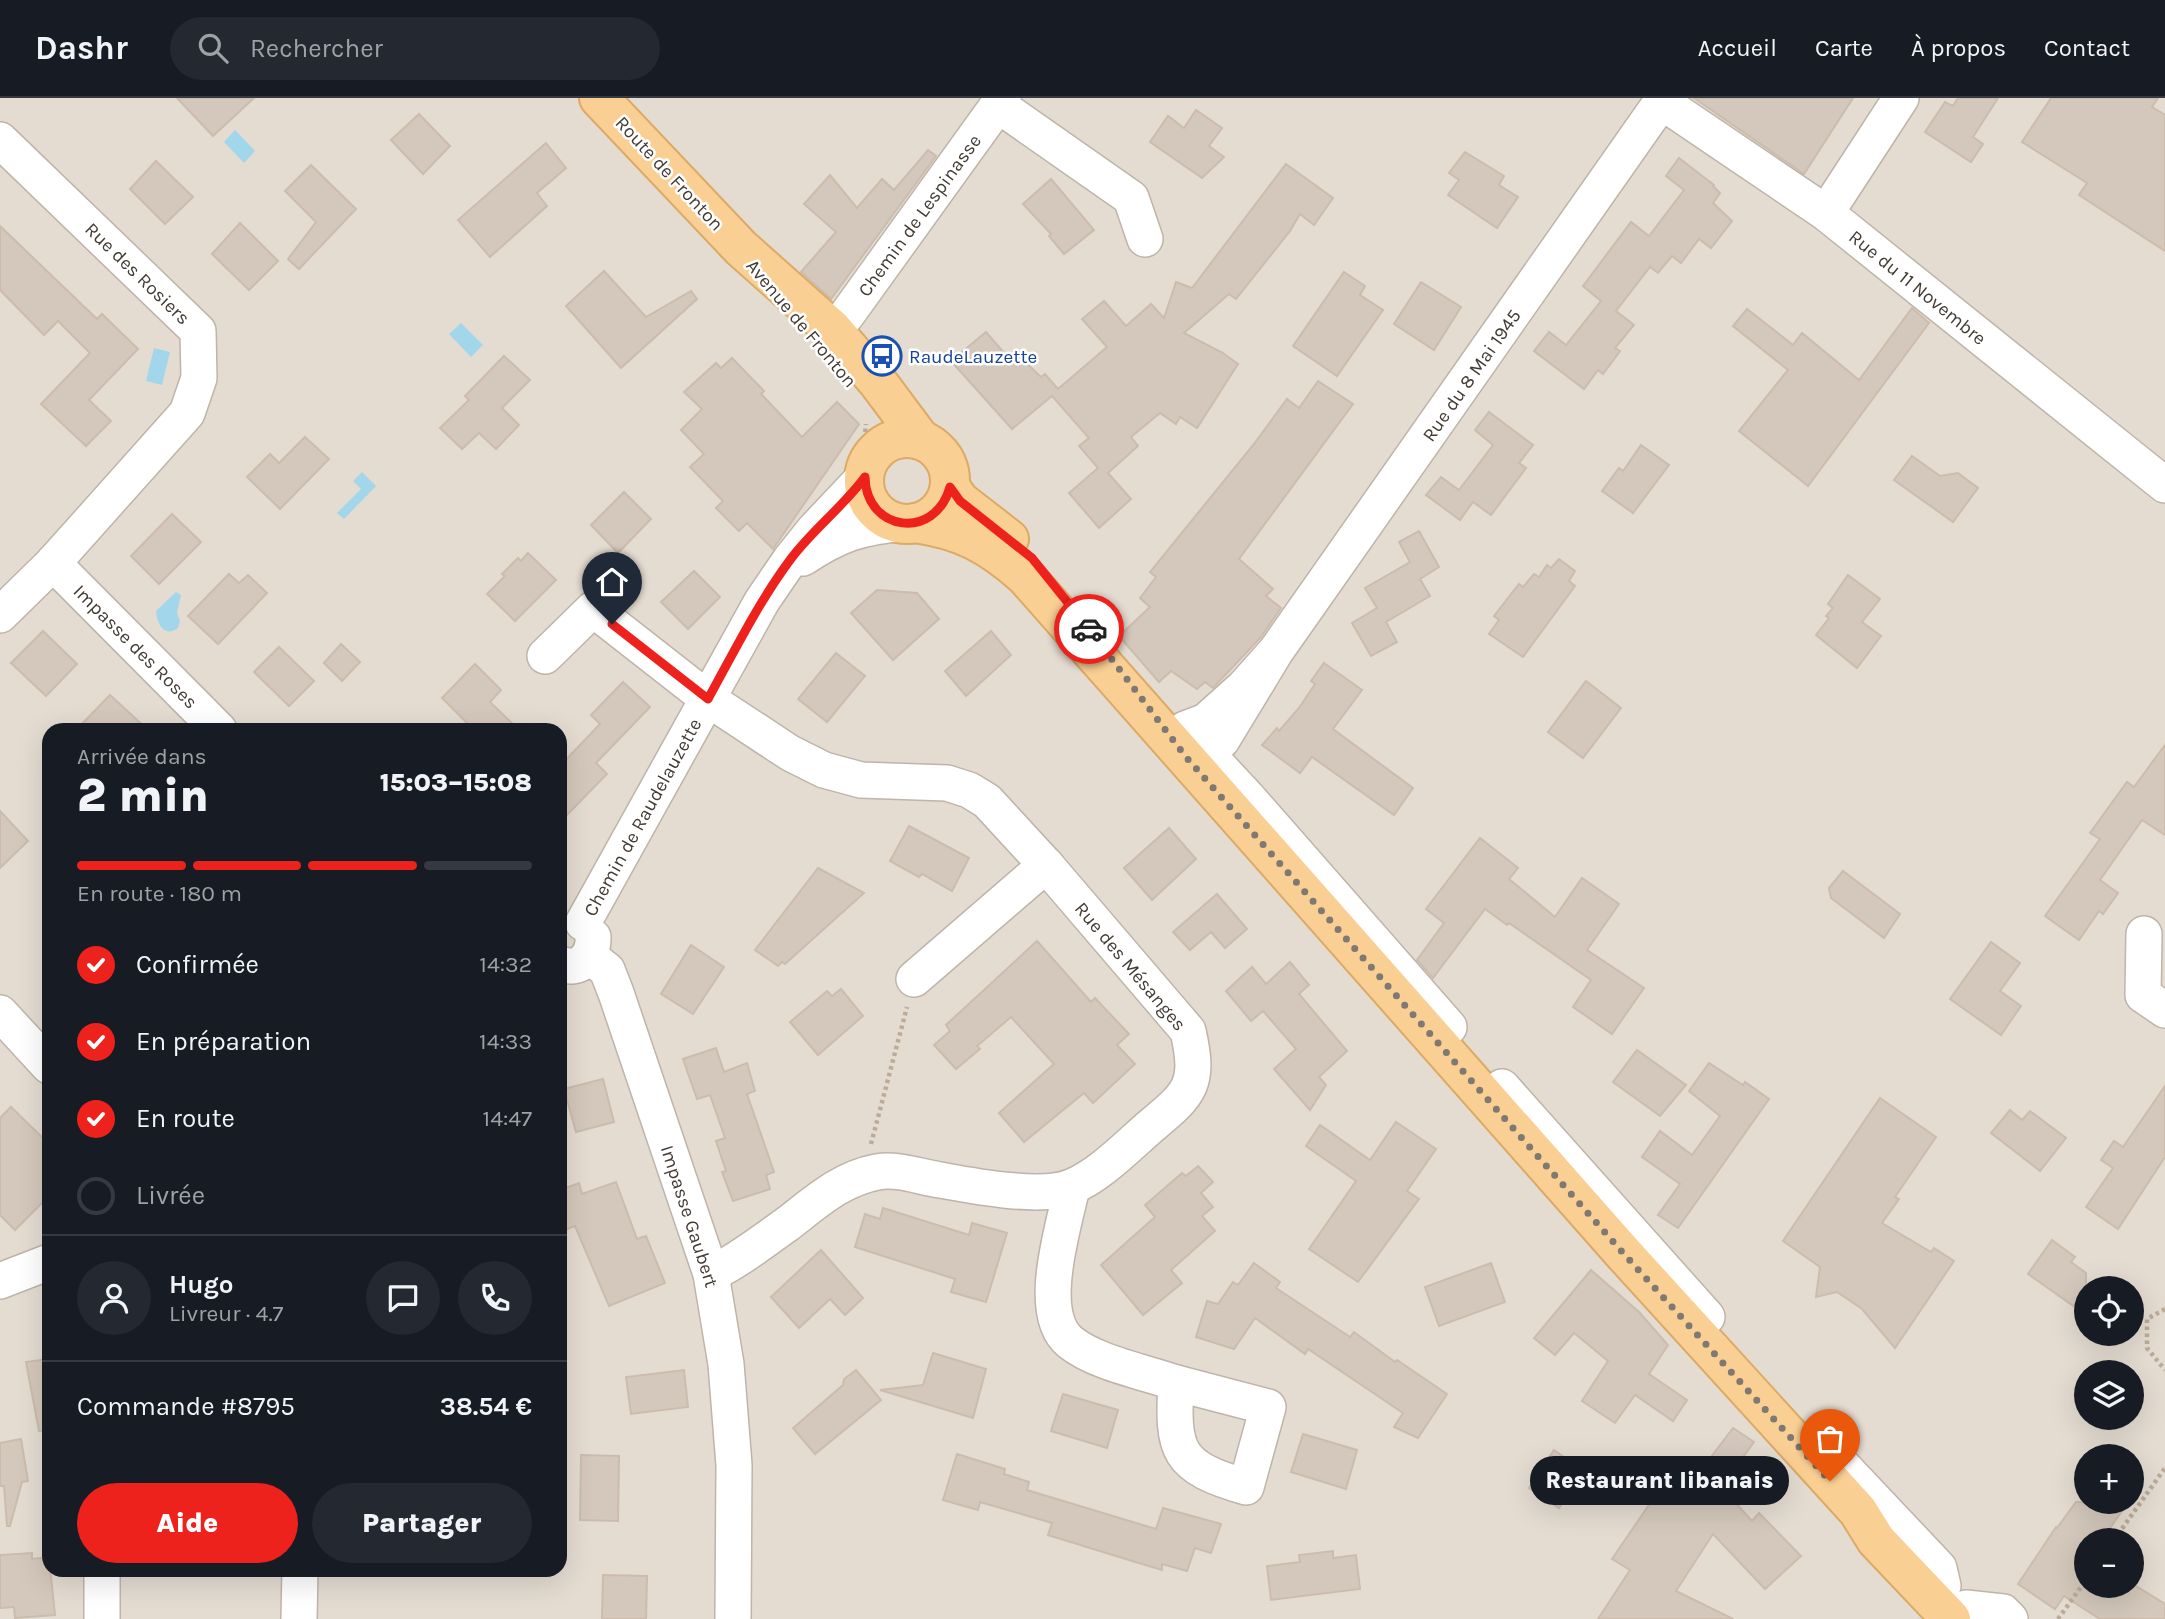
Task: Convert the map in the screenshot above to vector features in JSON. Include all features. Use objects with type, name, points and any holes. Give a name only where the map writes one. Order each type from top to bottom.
[{"type":"main road","name":"Route de Fronton","points":[[599,98],[741,248]]},
{"type":"main road","name":"Avenue de Fronton","points":[[741,248],[832,329],[921,440]]},
{"type":"main road","name":"Avenue de Fronton","points":[[741,248],[778,299],[851,381],[872,413],[872,462]]},
{"type":"main road","points":[[909,523],[925,520],[942,506],[950,487],[948,466],[937,450],[921,440],[898,439],[872,462],[865,488],[875,509],[883,516],[909,523],[947,528],[962,533],[1003,556],[1193,747]]},
{"type":"main road","points":[[950,487],[960,501],[1032,558],[1624,1254],[1854,1507],[1887,1527],[1959,1608]]},
{"type":"street","points":[[1826,213],[1901,98]]},
{"type":"street","name":"Rue du 11 Novembre","points":[[1663,100],[1826,213],[2165,485]]},
{"type":"street","name":"Rue du 8 Mai 1945","points":[[1193,747],[1222,740],[1276,651],[1663,100]]},
{"type":"street","points":[[1001,102],[1131,198],[1146,239]]},
{"type":"street","name":"Chemin de Lespinasse","points":[[832,329],[846,316],[1001,102]]},
{"type":"street","name":"Rue des Rosiers","points":[[0,140],[198,331],[199,378],[187,413],[53,563],[0,615]]},
{"type":"street","name":"Chemin de Raudelauzette","points":[[573,941],[762,601],[790,560],[872,462]]},
{"type":"street","name":"Chemin de Raudelauzette","points":[[762,601],[797,562],[824,544],[858,529],[909,523]]},
{"type":"street","name":"Impasse des Roses","points":[[53,563],[212,723]]},
{"type":"street","name":"Rue des Mésanges","points":[[545,656],[593,609],[708,699],[790,753],[824,770],[862,779],[947,783],[969,790],[987,801],[1046,865],[1188,1031],[1194,1058],[1192,1081],[1181,1101],[1097,1171],[1072,1187],[1048,1191],[1014,1190],[878,1171],[837,1185],[786,1225],[711,1274]]},
{"type":"street","points":[[1193,747],[1728,1342],[1939,1568],[1959,1608],[2003,1612],[2010,1619]]},
{"type":"street","points":[[914,979],[1046,865]]},
{"type":"street","points":[[2144,934],[2143,995],[2165,1010]]},
{"type":"street","name":"Impasse Gaubert","points":[[573,941],[607,970],[711,1274],[726,1364],[734,1465],[733,1619]]},
{"type":"street","points":[[0,1013],[42,1058]]},
{"type":"street","points":[[1072,1187],[1052,1285],[1053,1310],[1059,1330],[1071,1342],[1094,1356],[1176,1383]]},
{"type":"street","points":[[0,1281],[42,1265]]},
{"type":"street","points":[[102,1577],[102,1619]]},
{"type":"street","points":[[299,1619],[300,1577]]},
{"type":"path","points":[[862,1176],[914,979]]},
{"type":"path","points":[[2165,1309],[2147,1319],[2147,1348],[2165,1370]]},
{"type":"path","points":[[2122,1528],[2165,1468]]},
{"type":"path","points":[[2059,1619],[2074,1597]]},
{"type":"shaded area","points":[[0,98],[2165,98],[2165,1619],[0,1619]]},
{"type":"water","points":[[235,130],[255,151],[244,163],[224,142]]},
{"type":"water","points":[[461,323],[483,345],[471,357],[449,334]]},
{"type":"water","points":[[154,348],[170,352],[162,385],[146,381]]},
{"type":"water","points":[[362,472],[376,486],[344,519],[337,513],[361,489],[353,481]]},
{"type":"water","points":[[176,592],[181,595],[177,613],[180,621],[178,628],[169,631],[160,625],[156,611]]},
{"type":"building","points":[[177,98],[254,98],[213,136]]},
{"type":"building","points":[[1694,98],[1853,98],[1804,174]]},
{"type":"building","points":[[1958,98],[1998,98],[1973,137],[1983,144],[1971,162],[1925,132],[1945,102],[1953,106]]},
{"type":"building","points":[[2051,98],[2158,98],[2152,107],[2165,115],[2165,251],[2079,195],[2087,183],[2022,142]]},
{"type":"building","points":[[1196,110],[1222,128],[1209,146],[1224,157],[1202,178],[1150,142],[1168,116],[1184,128]]},
{"type":"building","points":[[419,114],[450,146],[423,174],[391,140]]},
{"type":"building","points":[[546,143],[566,168],[537,193],[547,206],[490,257],[458,220]]},
{"type":"building","points":[[928,150],[936,156],[831,299],[801,272],[836,232],[804,204],[830,175],[857,208],[882,179],[894,190]]},
{"type":"building","points":[[1465,152],[1504,176],[1499,185],[1518,197],[1497,228],[1448,195],[1459,180],[1449,173]]},
{"type":"building","points":[[1679,158],[1714,185],[1720,193],[1713,203],[1732,221],[1711,248],[1699,239],[1681,263],[1672,256],[1658,273],[1650,267],[1616,311],[1634,325],[1615,348],[1620,351],[1603,374],[1598,370],[1584,389],[1534,351],[1549,332],[1566,345],[1601,301],[1583,286],[1631,222],[1649,236],[1684,190],[1666,176]]},
{"type":"building","points":[[156,161],[193,197],[165,224],[130,189]]},
{"type":"building","points":[[1286,164],[1333,198],[1314,225],[1300,214],[1290,231],[1236,299],[1229,294],[1184,333],[1238,364],[1197,428],[1180,417],[1176,424],[1160,413],[1131,437],[1138,446],[1108,473],[1131,499],[1099,528],[1069,493],[1098,468],[1079,446],[1089,438],[1052,396],[1012,429],[951,361],[986,332],[1011,361],[1018,355],[1041,377],[1045,374],[1058,389],[1107,347],[1082,319],[1104,301],[1126,326],[1151,304],[1164,318],[1176,282],[1192,288]]},
{"type":"building","points":[[311,165],[356,209],[299,269],[288,259],[316,222],[285,191]]},
{"type":"building","points":[[1051,179],[1094,230],[1064,254],[1049,236],[1051,234],[1023,204]]},
{"type":"building","points":[[240,223],[278,261],[249,290],[212,254]]},
{"type":"building","points":[[0,226],[97,319],[102,314],[138,349],[89,400],[111,421],[86,446],[41,404],[90,353],[58,321],[44,335],[0,290]]},
{"type":"building","points":[[604,271],[646,317],[691,291],[697,299],[621,368],[566,306]]},
{"type":"building","points":[[1344,272],[1365,286],[1360,295],[1383,310],[1337,376],[1293,346]]},
{"type":"building","points":[[1421,282],[1461,307],[1434,350],[1394,324]]},
{"type":"building","points":[[1912,308],[1929,323],[1808,486],[1739,431],[1788,370],[1733,326],[1747,309],[1793,345],[1802,333],[1859,380]]},
{"type":"building","points":[[504,356],[530,380],[502,408],[519,425],[496,449],[479,433],[462,449],[440,428],[469,400],[465,396]]},
{"type":"building","points":[[732,358],[764,391],[761,394],[802,437],[837,402],[859,424],[773,549],[747,523],[739,531],[716,508],[723,501],[690,467],[704,454],[681,430],[702,409],[684,392],[716,363],[721,368]]},
{"type":"building","points":[[1318,381],[1353,404],[1239,559],[1273,589],[1266,596],[1281,608],[1260,638],[1213,688],[1205,682],[1197,689],[1171,671],[1159,682],[1119,636],[1150,607],[1140,598],[1156,577],[1150,572],[1287,399],[1299,408]]},
{"type":"building","points":[[1489,412],[1533,445],[1519,463],[1526,468],[1491,515],[1473,502],[1460,520],[1426,495],[1441,477],[1459,490],[1493,445],[1475,430]]},
{"type":"building","points":[[305,437],[329,459],[280,509],[247,477],[270,454],[279,463]]},
{"type":"building","points":[[1641,445],[1669,465],[1633,513],[1602,491],[1619,468],[1623,471]]},
{"type":"building","points":[[1912,456],[1940,476],[1958,473],[1978,488],[1953,522],[1894,480]]},
{"type":"building","points":[[624,492],[651,519],[618,553],[591,525]]},
{"type":"building","points":[[172,514],[201,542],[159,584],[131,556]]},
{"type":"building","points":[[1419,531],[1439,567],[1420,579],[1430,596],[1386,622],[1397,642],[1371,656],[1352,623],[1377,608],[1365,588],[1410,562],[1399,542]]},
{"type":"building","points":[[528,553],[556,580],[515,621],[487,594],[518,558],[521,561]]},
{"type":"building","points":[[1559,559],[1575,571],[1569,581],[1575,586],[1523,657],[1489,634],[1499,620],[1494,616],[1519,584],[1523,587],[1534,574],[1539,577],[1547,565],[1551,568]]},
{"type":"building","points":[[694,571],[720,597],[688,629],[661,602]]},
{"type":"building","points":[[229,574],[239,583],[248,575],[267,593],[218,644],[188,616]]},
{"type":"building","points":[[1848,575],[1880,599],[1862,622],[1881,636],[1857,668],[1816,635],[1833,608],[1828,604]]},
{"type":"building","points":[[877,590],[917,593],[939,619],[893,660],[851,613]]},
{"type":"building","points":[[43,631],[77,664],[46,696],[11,663]]},
{"type":"building","points":[[991,631],[1011,655],[966,696],[945,671]]},
{"type":"building","points":[[341,644],[360,662],[342,681],[324,663]]},
{"type":"building","points":[[279,647],[314,681],[289,706],[254,672]]},
{"type":"building","points":[[836,653],[865,676],[827,722],[798,699]]},
{"type":"building","points":[[1324,663],[1362,690],[1333,729],[1413,788],[1394,815],[1312,757],[1300,773],[1262,745],[1277,728],[1279,731],[1299,708],[1315,684],[1311,681]]},
{"type":"building","points":[[475,664],[501,690],[490,702],[512,723],[467,723],[442,698]]},
{"type":"building","points":[[1586,681],[1621,708],[1583,758],[1548,732]]},
{"type":"building","points":[[623,682],[650,707],[596,763],[607,774],[567,815],[567,759],[600,724],[591,715]]},
{"type":"building","points":[[110,695],[140,723],[83,723]]},
{"type":"building","points":[[2165,745],[2165,835],[2142,820],[2100,880],[2118,893],[2103,914],[2099,911],[2079,940],[2045,916],[2100,839],[2090,833],[2127,782],[2134,787]]},
{"type":"building","points":[[0,811],[28,841],[0,868]]},
{"type":"building","points":[[909,826],[969,858],[952,891],[922,874],[919,877],[890,861]]},
{"type":"building","points":[[1169,828],[1196,859],[1152,900],[1124,868]]},
{"type":"building","points":[[1480,838],[1518,868],[1509,879],[1555,917],[1582,878],[1619,904],[1587,950],[1644,988],[1612,1034],[1573,1007],[1591,980],[1485,909],[1433,978],[1417,960],[1444,923],[1426,909]]},
{"type":"building","points":[[818,868],[864,893],[785,964],[782,962],[778,966],[755,950]]},
{"type":"building","points":[[1843,871],[1900,914],[1884,938],[1831,898],[1829,888]]},
{"type":"building","points":[[1217,894],[1247,929],[1225,948],[1211,932],[1190,950],[1173,932]]},
{"type":"building","points":[[1037,941],[1091,1002],[1095,998],[1129,1034],[1117,1045],[1135,1064],[1093,1103],[1084,1093],[1024,1142],[999,1113],[1054,1064],[1011,1017],[977,1046],[980,1049],[956,1069],[934,1045],[950,1031],[946,1025]]},
{"type":"building","points":[[1991,942],[2020,963],[2000,991],[2021,1006],[2001,1035],[1950,999]]},
{"type":"building","points":[[691,945],[724,967],[693,1014],[661,994]]},
{"type":"building","points":[[1290,962],[1309,985],[1299,994],[1347,1051],[1319,1077],[1326,1085],[1310,1110],[1274,1069],[1296,1049],[1263,1011],[1251,1021],[1226,991],[1252,967],[1266,984]]},
{"type":"building","points":[[841,989],[863,1016],[818,1055],[790,1022],[827,991],[832,996]]},
{"type":"building","points":[[716,1048],[724,1072],[747,1063],[755,1091],[747,1094],[774,1172],[766,1175],[770,1189],[733,1201],[722,1172],[726,1171],[716,1141],[725,1138],[710,1095],[697,1099],[683,1059]]},
{"type":"building","points":[[1637,1050],[1686,1085],[1660,1116],[1613,1082]]},
{"type":"building","points":[[1709,1063],[1743,1085],[1745,1082],[1769,1099],[1678,1228],[1658,1215],[1680,1184],[1642,1157],[1660,1131],[1692,1155],[1720,1116],[1689,1091]]},
{"type":"building","points":[[603,1079],[614,1122],[576,1132],[567,1100],[567,1088]]},
{"type":"building","points":[[2165,1086],[2165,1157],[2118,1229],[2086,1207],[2113,1168],[2101,1160],[2114,1141],[2123,1147]]},
{"type":"building","points":[[1880,1098],[1936,1137],[1895,1197],[1899,1199],[1882,1223],[1931,1252],[1934,1248],[1954,1261],[1895,1348],[1862,1309],[1837,1292],[1816,1297],[1820,1267],[1783,1241]]},
{"type":"building","points":[[11,1107],[42,1137],[42,1203],[15,1230],[0,1215],[0,1118]]},
{"type":"building","points":[[2010,1110],[2022,1120],[2030,1111],[2066,1138],[2040,1171],[1991,1133]]},
{"type":"building","points":[[1396,1122],[1436,1149],[1407,1191],[1419,1199],[1358,1282],[1309,1249],[1356,1181],[1306,1146],[1320,1125],[1370,1160]]},
{"type":"building","points":[[1198,1166],[1213,1182],[1201,1193],[1213,1207],[1202,1216],[1215,1231],[1171,1270],[1182,1283],[1143,1315],[1101,1265],[1155,1217],[1145,1205],[1182,1173],[1186,1176]]},
{"type":"building","points":[[616,1182],[637,1239],[646,1236],[665,1283],[609,1306],[575,1226],[567,1229],[567,1187],[579,1183],[582,1194]]},
{"type":"building","points":[[883,1208],[969,1235],[972,1223],[1007,1233],[986,1302],[951,1292],[955,1279],[855,1247],[865,1214],[880,1219]]},
{"type":"building","points":[[2052,1240],[2075,1257],[2071,1262],[2086,1273],[2086,1276],[2074,1276],[2074,1307],[2028,1274]]},
{"type":"building","points":[[821,1250],[863,1298],[845,1315],[830,1299],[799,1328],[771,1297]]},
{"type":"building","points":[[1254,1263],[1280,1282],[1276,1288],[1350,1337],[1354,1332],[1395,1362],[1397,1360],[1447,1394],[1418,1438],[1394,1427],[1403,1413],[1308,1349],[1305,1354],[1255,1318],[1234,1349],[1196,1337],[1207,1301],[1218,1304],[1233,1282],[1238,1285]]},
{"type":"building","points":[[1491,1263],[1505,1302],[1439,1326],[1425,1287]]},
{"type":"building","points":[[1591,1270],[1639,1312],[1668,1345],[1649,1374],[1687,1400],[1673,1421],[1635,1395],[1615,1423],[1582,1401],[1608,1361],[1574,1333],[1555,1355],[1534,1338]]},
{"type":"building","points":[[933,1353],[986,1369],[973,1418],[880,1390],[923,1385]]},
{"type":"building","points":[[42,1360],[42,1431],[39,1431],[26,1362]]},
{"type":"building","points":[[684,1370],[688,1407],[631,1414],[626,1377]]},
{"type":"building","points":[[856,1370],[881,1400],[815,1454],[793,1428],[843,1385],[844,1379]]},
{"type":"building","points":[[1063,1394],[1118,1410],[1107,1448],[1051,1431]]},
{"type":"building","points":[[1733,1428],[1754,1442],[1721,1487],[1752,1521],[1759,1513],[1801,1556],[1765,1589],[1713,1534],[1676,1591],[1733,1619],[1598,1619],[1630,1570],[1612,1559],[1672,1471],[1689,1486]]},
{"type":"building","points":[[1303,1434],[1357,1450],[1346,1489],[1291,1472]]},
{"type":"building","points":[[21,1439],[28,1481],[22,1482],[10,1526],[7,1526],[4,1486],[0,1486],[0,1443]]},
{"type":"building","points":[[1554,1450],[1584,1471],[1559,1508],[1529,1488]]},
{"type":"building","points":[[957,1454],[1005,1469],[1004,1474],[1029,1482],[1027,1490],[1156,1529],[1163,1508],[1221,1524],[1211,1553],[1195,1548],[1187,1571],[1162,1564],[1162,1570],[1048,1535],[1052,1523],[980,1502],[978,1510],[943,1500]]},
{"type":"building","points":[[581,1455],[619,1456],[618,1521],[580,1520]]},
{"type":"building","points":[[2074,1505],[2074,1514],[2120,1514],[2110,1528],[2074,1528],[2074,1598],[2144,1598],[2144,1591],[2165,1604],[2165,1619],[2100,1619],[2064,1596],[2055,1609],[2018,1584]]},
{"type":"building","points":[[1333,1551],[1333,1558],[1356,1555],[1360,1589],[1271,1600],[1267,1566],[1300,1562],[1299,1555]]},
{"type":"building","points":[[32,1553],[32,1559],[42,1558],[42,1577],[51,1577],[55,1615],[15,1618],[14,1607],[0,1608],[0,1555]]},
{"type":"building","points":[[603,1575],[647,1576],[646,1619],[602,1619]]},
{"type":"way so far","points":[[1089,629],[1186,757],[1624,1254],[1830,1481]]},
{"type":"place","name":"RaudeLauzette","points":[[882,356]]},
{"type":"place","name":"Restaurant libanais","points":[[1830,1481]]},
{"type":"route","points":[[612,624],[708,699],[762,601],[790,560],[814,530],[865,477],[865,488],[875,509],[883,516],[904,523],[925,520],[934,514],[942,506],[950,487],[960,501],[1032,558],[1089,629]]}]
